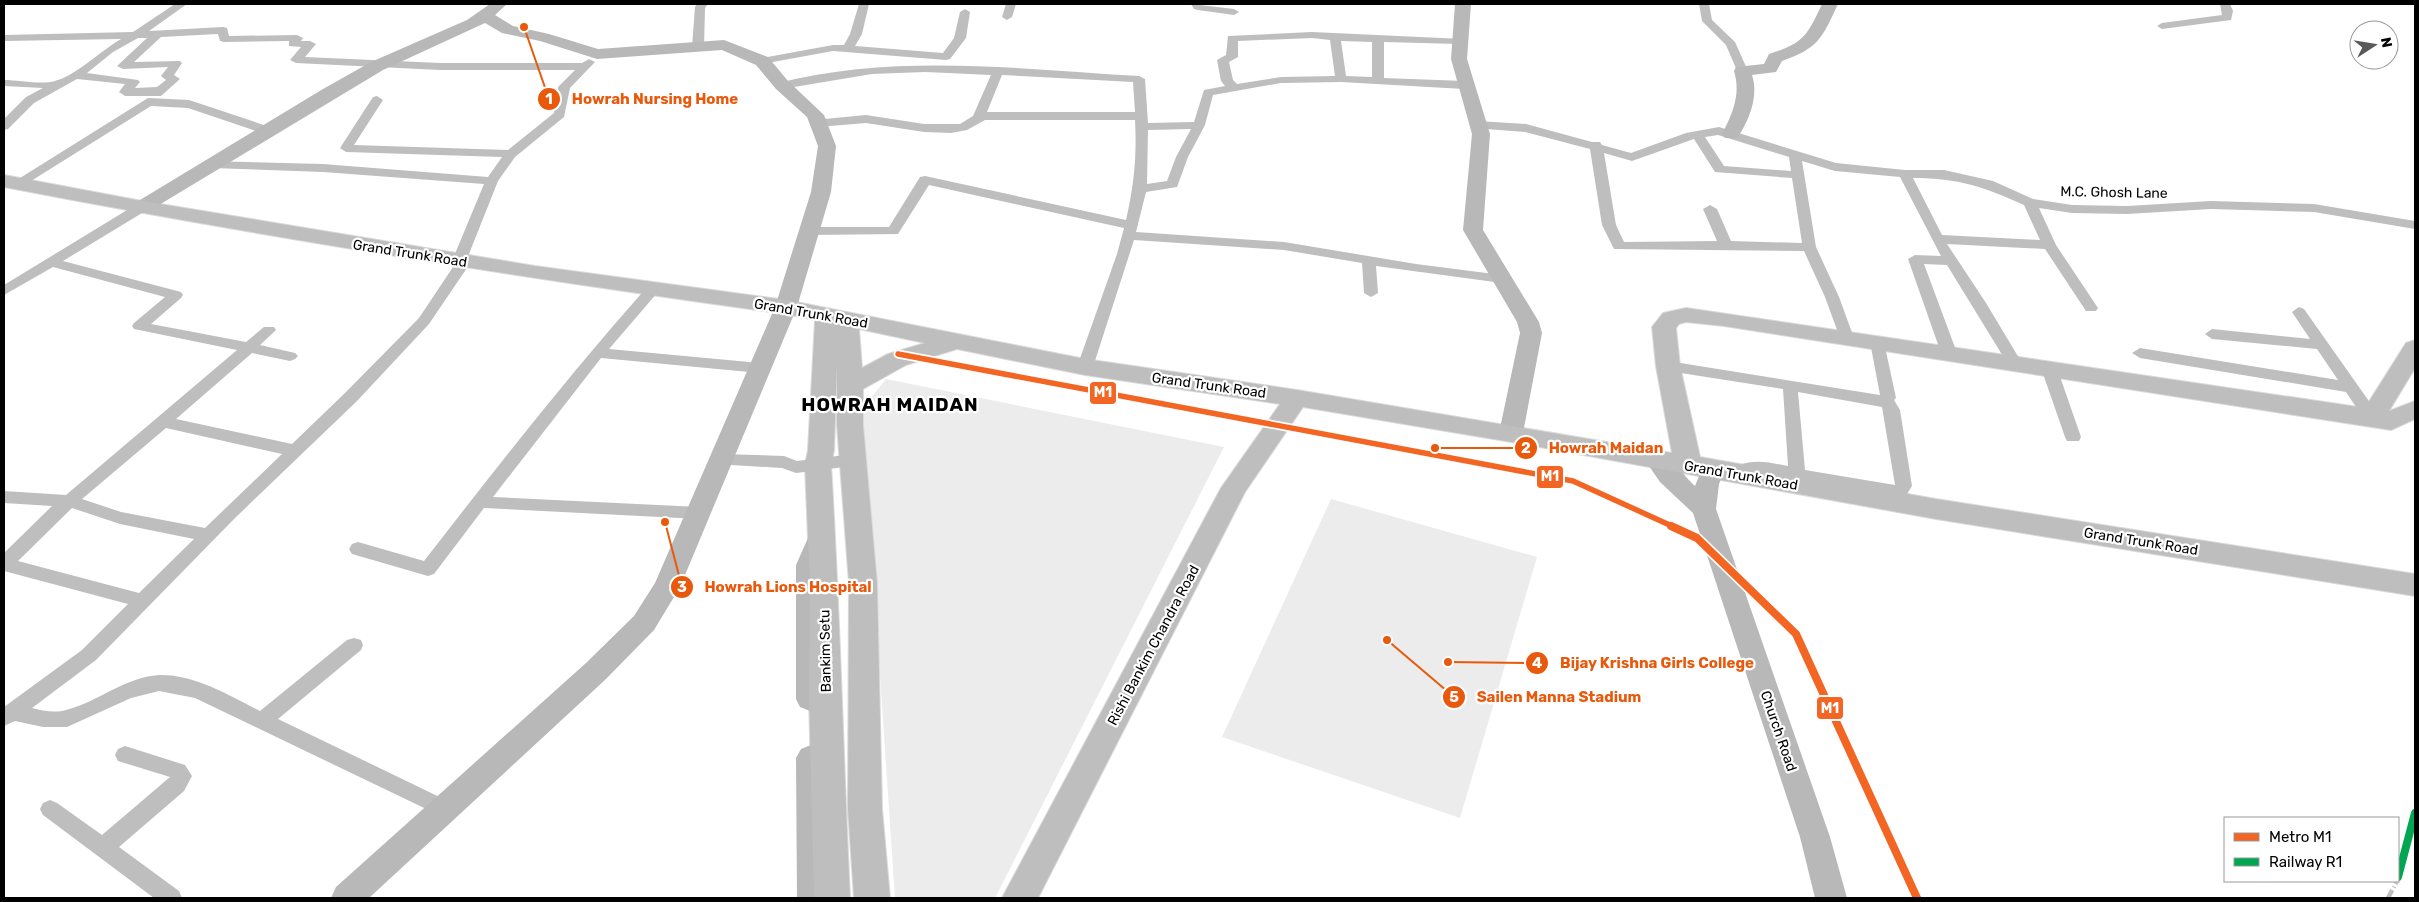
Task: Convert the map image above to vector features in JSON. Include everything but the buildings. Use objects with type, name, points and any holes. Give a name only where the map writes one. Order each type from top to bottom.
[{"type":"main road","name":"Grand Trunk Road","points":[[11,182],[142,207],[462,261],[786,307],[1085,367],[1297,398],[1511,433],[1936,509],[2415,585]]},
{"type":"main road","points":[[1700,468],[1668,366],[1664,327],[1671,318],[1686,315],[1877,342],[2391,421],[2415,409]]},
{"type":"main road","points":[[836,317],[850,386],[850,425],[860,526],[863,583],[865,809],[872,898]]},
{"type":"main road","name":"Bankim Setu","points":[[832,898],[825,695],[824,586],[818,465],[822,450],[836,317]]},
{"type":"main road","points":[[850,386],[875,369],[914,351],[962,342]]},
{"type":"main road","points":[[2372,418],[2415,348]]},
{"type":"main road","name":"Rishi Bankim Chandra Road","points":[[1020,898],[1234,488],[1297,398]]},
{"type":"street","points":[[4,126],[30,100],[75,75],[109,50],[136,35],[182,4]]},
{"type":"street","points":[[4,291],[53,263],[266,130],[377,66],[485,16],[498,4]]},
{"type":"street","points":[[698,47],[700,7],[703,4]]},
{"type":"street","points":[[847,50],[856,34],[864,4]]},
{"type":"street","points":[[1007,17],[1011,4]]},
{"type":"street","points":[[1196,4],[1203,9],[1235,8],[1232,57],[1223,60],[1227,81],[1234,87]]},
{"type":"street","points":[[1463,4],[1459,59],[1464,85],[1481,134],[1473,230],[1528,322],[1530,333],[1511,433]]},
{"type":"street","points":[[1704,4],[1707,21],[1731,44],[1745,77],[1745,106],[1731,134]]},
{"type":"street","points":[[1742,71],[1770,68],[1775,58],[1794,51],[1814,37],[1830,4]]},
{"type":"street","points":[[2162,26],[2227,18],[2228,11],[2225,4]]},
{"type":"street","points":[[762,60],[833,48],[946,57],[960,38],[965,12]]},
{"type":"street","points":[[358,895],[445,809],[596,671],[644,623],[667,587],[786,307],[821,192],[827,146],[815,115],[782,84],[762,60],[724,45],[597,54],[543,37],[508,30],[485,16]]},
{"type":"street","points":[[4,38],[136,35],[223,30],[224,39],[297,38],[294,44],[310,44],[296,60],[377,66],[496,69],[584,66]]},
{"type":"street","points":[[11,182],[128,116],[148,102],[174,79],[167,76],[176,63],[123,66],[158,34]]},
{"type":"street","points":[[1232,38],[1312,35],[1459,40]]},
{"type":"street","points":[[1335,37],[1341,79]]},
{"type":"street","points":[[1378,38],[1378,81]]},
{"type":"street","points":[[8,715],[89,654],[208,535],[296,451],[389,358],[424,320],[462,261],[492,181],[511,154],[560,114],[564,87],[597,54]]},
{"type":"street","points":[[782,84],[872,71],[925,69],[1139,79],[1142,122],[1140,189],[1129,230],[1085,367]]},
{"type":"street","points":[[979,117],[998,71]]},
{"type":"street","points":[[75,75],[134,82],[125,92],[160,90]]},
{"type":"street","points":[[1140,189],[1172,184],[1182,157],[1199,125],[1208,92],[1281,80],[1341,79],[1464,85]]},
{"type":"street","points":[[4,84],[58,85]]},
{"type":"street","points":[[377,100],[346,148],[511,154]]},
{"type":"street","points":[[148,102],[189,104],[266,130]]},
{"type":"street","points":[[818,124],[866,119],[924,128],[951,129],[964,127],[979,117],[1024,115],[1199,125]]},
{"type":"street","points":[[1477,124],[1526,128],[1596,145],[1609,226],[1619,246],[1726,245],[1809,248]]},
{"type":"street","name":"M.C. Ghosh Lane","points":[[1596,145],[1632,157],[1697,135],[1719,131],[1835,167],[1905,174],[1944,174],[1988,184],[2030,203],[2072,209],[2104,210],[2211,205],[2314,208],[2415,225]]},
{"type":"street","points":[[1697,135],[1709,150],[1720,169],[1799,175]]},
{"type":"street","points":[[1796,156],[1809,248],[1832,297],[1847,338]]},
{"type":"street","points":[[212,164],[323,168],[492,181]]},
{"type":"street","points":[[1905,174],[1937,238],[1979,303],[2014,363]]},
{"type":"street","points":[[809,231],[893,231],[899,224],[922,181],[925,180],[1129,230],[1284,246],[1416,268],[1502,279]]},
{"type":"street","points":[[2030,203],[2049,246],[2091,308]]},
{"type":"street","points":[[1710,209],[1726,245]]},
{"type":"street","points":[[1937,238],[2049,246]]},
{"type":"street","points":[[1369,259],[1371,293]]},
{"type":"street","points":[[1949,353],[1915,259],[1951,261]]},
{"type":"street","points":[[53,263],[176,294],[139,326],[290,356]]},
{"type":"street","points":[[358,549],[428,570],[535,429],[597,353],[653,289]]},
{"type":"street","points":[[2299,312],[2372,418]]},
{"type":"street","points":[[4,564],[69,501],[269,330]]},
{"type":"street","points":[[2212,334],[2322,345]]},
{"type":"street","points":[[1877,342],[1888,398]]},
{"type":"street","points":[[597,353],[760,368]]},
{"type":"street","points":[[2140,353],[2349,387]]},
{"type":"street","points":[[1668,366],[1880,400],[1888,403],[1892,410],[1904,486],[1901,490],[1895,491],[1755,466],[1748,468],[1748,476]]},
{"type":"street","points":[[2049,368],[2073,437]]},
{"type":"street","points":[[1790,385],[1797,474]]},
{"type":"street","points":[[163,422],[296,451]]},
{"type":"street","points":[[721,460],[784,462],[796,467],[853,460]]},
{"type":"street","points":[[1657,460],[1669,476],[1704,509]]},
{"type":"street","points":[[1700,468],[1707,484],[1704,509]]},
{"type":"street","points":[[4,497],[69,501],[120,518],[208,535]]},
{"type":"street","points":[[479,502],[699,513]]},
{"type":"street","name":"Church Road","points":[[1704,509],[1815,837],[1831,898]]},
{"type":"street","points":[[813,898],[809,565],[821,536]]},
{"type":"street","points":[[4,564],[143,601]]},
{"type":"street","points":[[262,721],[354,645]]},
{"type":"street","points":[[8,715],[43,719],[67,719],[127,691],[159,683],[182,686],[200,691],[445,809]]},
{"type":"street","points":[[102,848],[177,785],[182,776],[178,771],[125,755]]},
{"type":"street","points":[[50,809],[171,898]]},
{"type":"shaded area","points":[[886,379],[1224,447],[995,898],[895,898],[862,409]]},
{"type":"shaded area","points":[[1331,499],[1537,557],[1460,818],[1222,737]]},
{"type":"railway","points":[[2399,873],[2415,813]]},
{"type":"railway","points":[[2388,898],[2396,882]]},
{"type":"metro line","name":"M1","points":[[898,354],[1573,481],[1697,538],[1796,634],[1917,898]]},
{"type":"rail line","name":"R1","points":[[2399,873],[2415,813]]},
{"type":"place","name":"Howrah Nursing Home","points":[[524,27]]},
{"type":"place","name":"Howrah Maidan","points":[[1435,448]]},
{"type":"place","name":"Howrah Lions Hospital","points":[[665,522]]},
{"type":"place","name":"Sailen Manna Stadium","points":[[1387,640]]},
{"type":"place","name":"Bijay Krishna Girls College","points":[[1448,662]]},
{"type":"district","name":"HOWRAH MAIDAN","points":[[890,404]]}]
